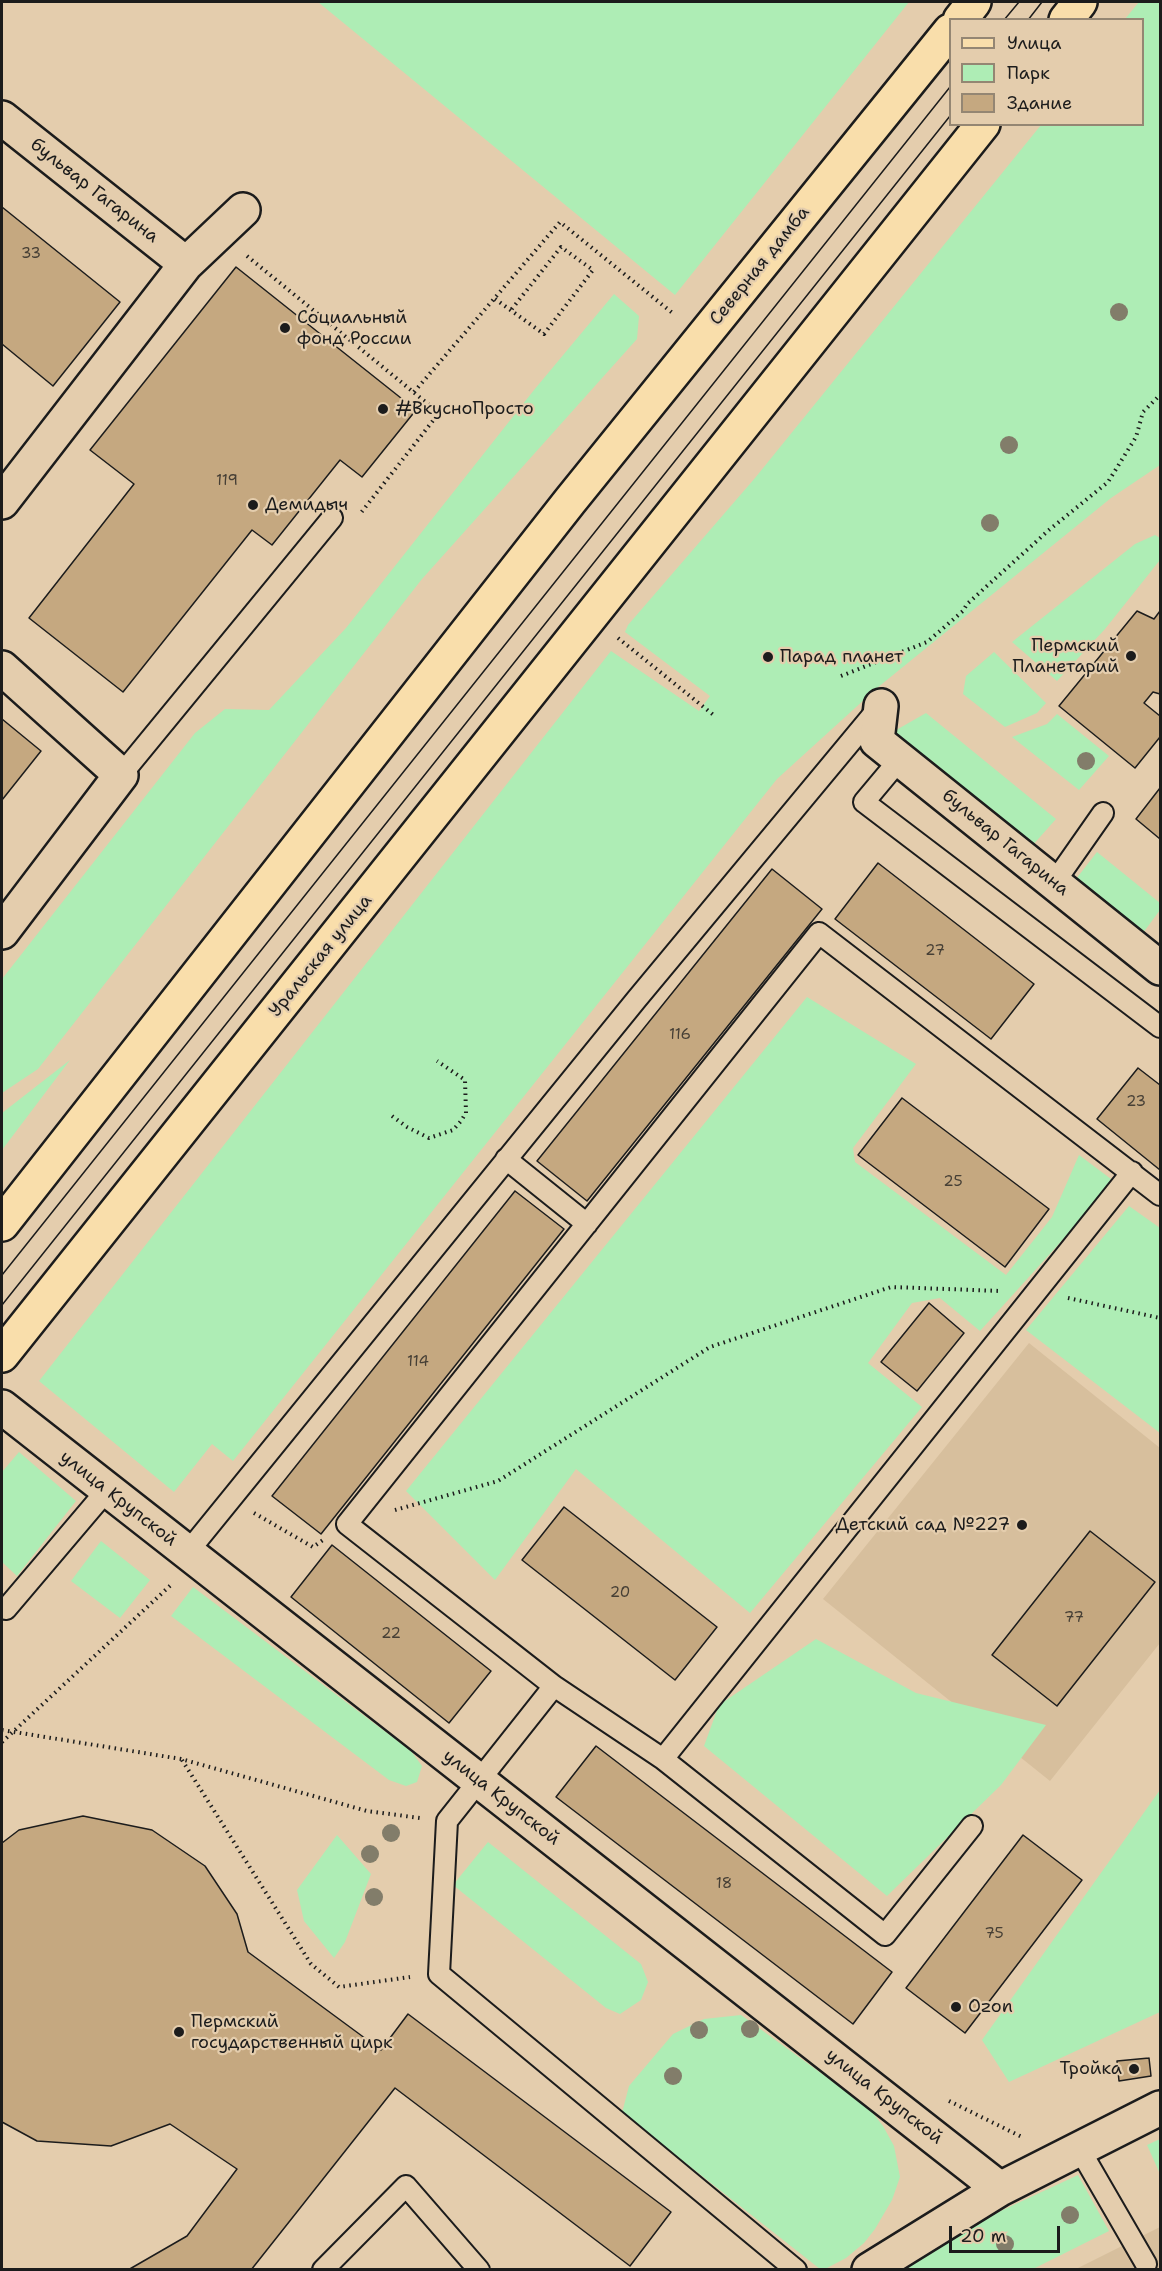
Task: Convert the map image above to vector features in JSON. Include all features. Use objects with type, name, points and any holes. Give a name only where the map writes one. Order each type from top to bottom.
[{"type":"main road","points":[[962,18],[974,2]]},
{"type":"main road","points":[[1068,18],[1080,2]]},
{"type":"main road","name":"Северная дамба","points":[[2,1224],[570,501],[949,33]]},
{"type":"main road","name":"Уральская улица","points":[[2,1355],[981,126]]},
{"type":"street","name":"бульвар Гагарина","points":[[2,118],[186,264]]},
{"type":"street","points":[[2,502],[186,264],[243,210]]},
{"type":"street","points":[[2,669],[122,775],[2,932]]},
{"type":"street","name":"бульвар Гагарина","points":[[881,706],[877,741],[1161,968]]},
{"type":"street","name":"улица Крупской","points":[[2,1407],[1000,2189]]},
{"type":"street","points":[[869,2270],[1000,2189],[1161,2108]]},
{"type":"lane","points":[[122,775],[332,518]]},
{"type":"lane","points":[[192,1557],[230,1499],[506,1159],[881,706]]},
{"type":"lane","points":[[900,759],[864,802],[1161,1027]]},
{"type":"lane","points":[[1054,883],[1103,813]]},
{"type":"lane","points":[[972,1826],[885,1935],[663,1759],[554,1686],[347,1524],[819,933],[1161,1195]]},
{"type":"lane","points":[[506,1159],[587,1224]]},
{"type":"lane","points":[[663,1759],[1132,1172]]},
{"type":"lane","points":[[6,1609],[107,1490]]},
{"type":"lane","points":[[554,1686],[447,1821],[439,1974],[796,2270]]},
{"type":"lane","points":[[1080,2150],[1148,2263]]},
{"type":"lane","points":[[323,2270],[406,2186],[479,2270]]},
{"type":"path","points":[[414,392],[560,222],[676,315]]},
{"type":"path","points":[[219,233],[439,412],[348,529],[332,518]]},
{"type":"path","points":[[495,299],[544,334],[592,270],[561,247],[511,310]]},
{"type":"path","points":[[842,676],[927,642],[963,611],[967,604],[1049,530],[1108,482],[1136,437],[1143,412],[1161,395]]},
{"type":"path","points":[[611,632],[716,717]]},
{"type":"path","points":[[392,1116],[429,1138],[453,1130],[461,1121],[466,1113],[465,1080],[437,1061]]},
{"type":"path","points":[[230,1499],[313,1547],[347,1524],[498,1481],[710,1347],[891,1287],[1036,1292],[1161,1318]]},
{"type":"path","points":[[2,1742],[192,1557]]},
{"type":"path","points":[[2,1730],[181,1759],[367,1810],[402,1815]]},
{"type":"path","points":[[181,1759],[311,1964],[339,1987],[439,1974]]},
{"type":"shaded area","name":"Детский сад №227","points":[[1029,1343],[1160,1448],[1160,1643],[1050,1781],[823,1599]]},
{"type":"shaded area","points":[[1160,2227],[1160,2269],[1076,2269]]},
{"type":"green space","points":[[318,2],[909,2],[675,295]]},
{"type":"green space","points":[[1139,2],[1160,2],[1160,465],[1111,498],[877,688],[777,779],[233,1461],[212,1444],[174,1492],[39,1381],[611,651],[699,711],[710,696],[625,632],[628,625],[755,478],[1040,126],[1144,126],[1144,18],[1126,18]]},
{"type":"green space","points":[[614,294],[639,316],[637,339],[422,579],[38,1069],[2,1093],[2,979],[195,733],[225,709],[269,710],[346,628],[534,390]]},
{"type":"green space","points":[[1155,535],[1160,538],[1160,560],[1105,629],[1057,681],[1012,642],[1135,544]]},
{"type":"green space","points":[[994,652],[1046,703],[1037,713],[1005,727],[963,694],[966,676]]},
{"type":"green space","points":[[926,713],[1056,819],[1032,846],[891,733]]},
{"type":"green space","points":[[1057,714],[1109,756],[1079,790],[1012,737],[1047,724]]},
{"type":"green space","points":[[1097,852],[1160,903],[1160,910],[1143,933],[1076,879]]},
{"type":"green space","points":[[807,997],[916,1064],[853,1148],[855,1162],[1006,1275],[1052,1217],[1079,1155],[1115,1182],[980,1331],[940,1298],[912,1303],[868,1363],[922,1407],[750,1613],[576,1469],[495,1580],[406,1491]]},
{"type":"green space","points":[[70,1060],[2,1150],[2,1113]]},
{"type":"green space","points":[[1129,1206],[1160,1228],[1160,1433],[1026,1330]]},
{"type":"green space","points":[[19,1452],[76,1501],[17,1576],[2,1562],[2,1472]]},
{"type":"green space","points":[[101,1541],[150,1580],[120,1618],[71,1581]]},
{"type":"green space","points":[[193,1587],[411,1751],[422,1766],[417,1782],[406,1786],[389,1780],[171,1616]]},
{"type":"green space","points":[[816,1639],[916,1693],[1046,1725],[1001,1785],[887,1896],[704,1746],[719,1705]]},
{"type":"green space","points":[[1160,1790],[1160,2012],[1009,2082],[982,2040]]},
{"type":"green space","points":[[337,1835],[371,1874],[345,1942],[334,1958],[304,1921],[297,1890]]},
{"type":"green space","points":[[488,1842],[641,1964],[648,1982],[641,2000],[620,2014],[606,2008],[453,1885]]},
{"type":"green space","points":[[741,2015],[869,2108],[883,2126],[894,2146],[900,2177],[892,2200],[864,2243],[846,2258],[825,2269],[820,2269],[622,2113],[629,2086],[673,2034],[704,2019]]},
{"type":"green space","points":[[1160,2139],[1160,2174],[1147,2145]]},
{"type":"green space","points":[[1078,2175],[1109,2231],[1033,2269],[902,2270],[903,2261],[947,2236]]},
{"type":"building","points":[[2,207],[120,302],[53,386],[2,344]]},
{"type":"building","points":[[236,267],[416,410],[362,477],[340,460],[272,545],[252,530],[123,692],[29,618],[134,484],[90,450]]},
{"type":"building","name":"Пермский Планетарий","points":[[1137,611],[1154,619],[1160,611],[1160,694],[1153,692],[1144,703],[1160,716],[1160,737],[1135,768],[1059,706]]},
{"type":"building","points":[[2,719],[41,751],[2,800]]},
{"type":"building","points":[[1160,788],[1160,839],[1136,819]]},
{"type":"building","points":[[878,863],[1034,984],[991,1039],[835,919]]},
{"type":"building","points":[[772,869],[822,909],[587,1201],[537,1161]]},
{"type":"building","points":[[1138,1068],[1160,1085],[1160,1170],[1097,1119]]},
{"type":"building","points":[[902,1098],[1049,1209],[1005,1267],[858,1155]]},
{"type":"building","points":[[515,1191],[564,1229],[321,1534],[272,1496]]},
{"type":"building","points":[[929,1303],[964,1333],[917,1391],[881,1362]]},
{"type":"building","points":[[564,1507],[717,1627],[675,1680],[522,1560]]},
{"type":"building","points":[[1090,1531],[1155,1582],[1057,1706],[992,1655]]},
{"type":"building","points":[[332,1545],[491,1671],[449,1723],[291,1597]]},
{"type":"building","points":[[596,1746],[892,1972],[853,2024],[556,1797]]},
{"type":"building","name":"Пермский государственный цирк","points":[[83,1816],[152,1830],[205,1866],[237,1914],[248,1952],[381,2050],[408,2014],[671,2212],[630,2266],[395,2088],[251,2270],[128,2270],[187,2236],[237,2169],[170,2124],[111,2146],[37,2141],[2,2122],[2,1843],[19,1830]]},
{"type":"building","points":[[1023,1835],[1082,1880],[965,2033],[906,1988]]},
{"type":"building","name":"Тройка","points":[[1149,2058],[1151,2076],[1119,2081],[1117,2061]]},
{"type":"tram line","points":[[1006,18],[1019,2]]},
{"type":"tram line","points":[[1030,18],[1042,2]]},
{"type":"tram line","points":[[2,1275],[949,88]]},
{"type":"tram line","points":[[2,1305],[949,117]]},
{"type":"place","name":"Социальный фонд России","points":[[285,328]]},
{"type":"place","name":"#ВкусноПросто","points":[[383,409]]},
{"type":"place","name":"Демидыч","points":[[253,505]]},
{"type":"place","name":"Пермский Планетарий","points":[[1131,656]]},
{"type":"place","name":"Парад планет","points":[[768,657]]},
{"type":"place","name":"Детский сад №227","points":[[1022,1525]]},
{"type":"place","name":"Ozon","points":[[956,2007]]},
{"type":"place","name":"Пермский государственный цирк","points":[[179,2032]]},
{"type":"place","name":"Тройка","points":[[1134,2069]]}]
